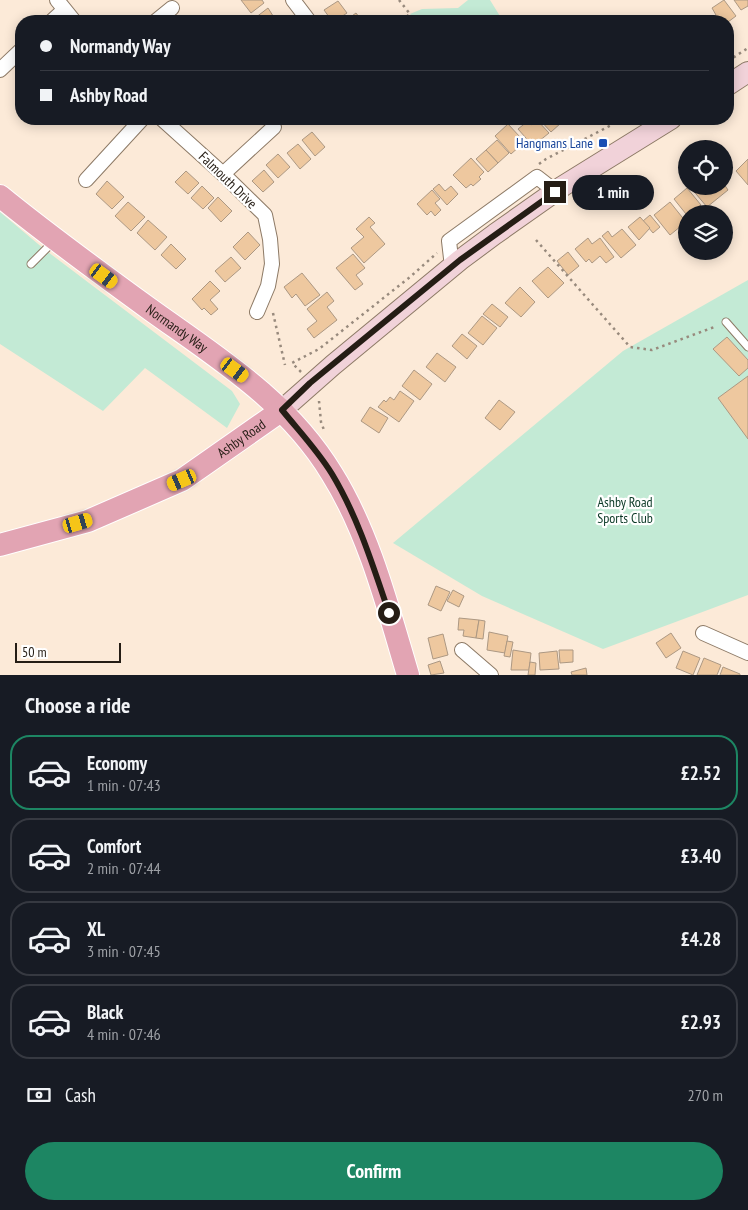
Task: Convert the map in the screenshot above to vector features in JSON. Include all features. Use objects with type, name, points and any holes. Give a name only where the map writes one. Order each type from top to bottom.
[{"type":"main road","points":[[734,80],[748,72]]},
{"type":"main road","name":"Ashby Road","points":[[0,545],[88,520],[182,480],[282,410],[310,383],[495,234],[555,192],[661,125]]},
{"type":"main road","name":"Normandy Way","points":[[0,196],[55,240],[250,381],[282,410],[332,474],[351,510],[366,545],[408,675]]},
{"type":"street","points":[[293,0],[304,15]]},
{"type":"street","points":[[61,5],[69,15]]},
{"type":"street","points":[[163,15],[172,8]]},
{"type":"street","points":[[0,70],[15,56]]},
{"type":"street","points":[[86,180],[136,125]]},
{"type":"street","name":"Falmouth Drive","points":[[169,125],[265,215],[270,238],[272,264],[268,286],[257,312]]},
{"type":"street","points":[[223,174],[274,127]]},
{"type":"street","points":[[452,267],[449,241],[536,177],[555,192]]},
{"type":"street","points":[[703,633],[748,653]]},
{"type":"street","points":[[462,650],[491,675]]},
{"type":"lane","points":[[31,264],[55,240]]},
{"type":"lane","points":[[726,322],[748,347]]},
{"type":"path","points":[[399,0],[410,14],[409,15]]},
{"type":"path","points":[[734,57],[748,48]]},
{"type":"path","points":[[536,177],[540,164],[546,159],[612,125]]},
{"type":"path","points":[[536,240],[630,347],[652,350],[726,322]]},
{"type":"path","points":[[292,363],[319,349],[410,277],[449,241]]},
{"type":"path","points":[[268,286],[273,317],[285,365]]},
{"type":"green space","points":[[468,0],[490,0],[499,15],[410,14],[422,9],[458,8]]},
{"type":"green space","points":[[0,212],[44,249],[232,391],[240,404],[227,428],[145,368],[103,411],[0,344]]},
{"type":"green space","name":"Ashby Road Sports Club","points":[[748,280],[748,595],[603,649],[482,596],[393,543],[623,351]]},
{"type":"building","points":[[241,0],[262,0],[264,3],[251,13]]},
{"type":"building","points":[[724,0],[736,16],[734,18],[734,15],[716,15],[712,8]]},
{"type":"building","points":[[734,0],[748,0],[748,6],[741,10]]},
{"type":"building","points":[[338,1],[347,13],[344,15],[328,15],[324,10]]},
{"type":"building","points":[[268,8],[272,15],[259,15]]},
{"type":"building","points":[[509,125],[520,137],[515,141],[520,146],[511,154],[495,136]]},
{"type":"building","points":[[523,125],[542,125],[549,133],[533,146],[518,129]]},
{"type":"building","points":[[545,125],[559,125],[551,132]]},
{"type":"building","points":[[312,132],[325,147],[315,156],[302,140]]},
{"type":"building","points":[[497,140],[509,153],[498,163],[486,150]]},
{"type":"building","points":[[298,144],[311,159],[300,169],[287,153]]},
{"type":"building","points":[[486,150],[498,163],[488,172],[476,159]]},
{"type":"building","points":[[278,154],[290,167],[278,178],[266,165]]},
{"type":"building","points":[[471,158],[484,172],[479,177],[481,179],[473,186],[471,184],[466,188],[453,175]]},
{"type":"building","points":[[748,159],[748,185],[736,171]]},
{"type":"building","points":[[264,170],[274,182],[263,192],[252,181]]},
{"type":"building","points":[[186,171],[199,183],[188,194],[175,182]]},
{"type":"building","points":[[107,181],[124,197],[112,209],[96,194]]},
{"type":"building","points":[[439,184],[445,191],[451,186],[458,194],[447,205],[433,189]]},
{"type":"building","points":[[202,186],[214,198],[203,209],[191,198]]},
{"type":"building","points":[[432,190],[440,199],[435,203],[441,210],[435,216],[431,211],[427,215],[417,204]]},
{"type":"building","points":[[679,195],[693,195],[701,205],[679,205],[674,199]]},
{"type":"building","points":[[697,195],[722,195],[709,205],[705,205]]},
{"type":"building","points":[[218,197],[232,211],[221,222],[208,208]]},
{"type":"building","points":[[128,202],[145,217],[131,231],[115,216]]},
{"type":"building","points":[[670,202],[678,212],[678,228],[670,235],[654,215]]},
{"type":"building","points":[[650,215],[660,227],[653,233],[643,221]]},
{"type":"building","points":[[369,217],[375,223],[370,227],[385,244],[364,263],[351,248],[364,237],[356,229]]},
{"type":"building","points":[[640,217],[650,228],[639,240],[628,227]]},
{"type":"building","points":[[148,220],[167,237],[155,250],[137,233]]},
{"type":"building","points":[[622,229],[636,245],[621,258],[602,236],[608,231],[612,237]]},
{"type":"building","points":[[248,232],[260,245],[245,260],[233,247]]},
{"type":"building","points":[[588,238],[592,244],[600,238],[614,257],[606,263],[600,256],[592,263],[589,259],[586,262],[575,249]]},
{"type":"building","points":[[171,244],[186,259],[176,269],[161,255]]},
{"type":"building","points":[[568,252],[579,266],[568,275],[557,261]]},
{"type":"building","points":[[353,254],[365,268],[356,275],[363,284],[355,290],[336,268]]},
{"type":"building","points":[[231,257],[241,268],[225,282],[215,271]]},
{"type":"building","points":[[548,267],[564,283],[548,298],[532,281]]},
{"type":"building","points":[[302,273],[320,295],[305,306],[296,294],[292,298],[284,287]]},
{"type":"building","points":[[210,281],[220,291],[210,300],[218,309],[211,315],[204,308],[202,310],[192,299]]},
{"type":"building","points":[[520,287],[535,302],[521,317],[505,303]]},
{"type":"building","points":[[327,292],[334,301],[327,307],[337,320],[314,338],[307,329],[317,321],[307,309]]},
{"type":"building","points":[[492,304],[508,317],[500,327],[483,314]]},
{"type":"building","points":[[482,316],[497,328],[483,345],[468,333]]},
{"type":"building","points":[[462,334],[477,346],[467,359],[452,346]]},
{"type":"building","points":[[727,337],[748,360],[748,368],[739,376],[713,349]]},
{"type":"building","points":[[437,353],[456,367],[445,382],[426,367]]},
{"type":"building","points":[[414,370],[432,384],[420,400],[402,386]]},
{"type":"building","points":[[748,376],[748,439],[718,398]]},
{"type":"building","points":[[400,391],[414,401],[399,422],[378,407],[384,400],[386,402],[390,397],[394,400]]},
{"type":"building","points":[[499,400],[515,412],[500,430],[485,418]]},
{"type":"building","points":[[370,407],[388,418],[379,433],[361,421]]},
{"type":"building","points":[[436,586],[450,592],[441,611],[428,605]]},
{"type":"building","points":[[453,590],[464,596],[459,607],[447,601]]},
{"type":"building","points":[[459,618],[479,620],[476,638],[463,636],[464,630],[458,630]]},
{"type":"building","points":[[479,620],[485,621],[483,639],[476,638]]},
{"type":"building","points":[[489,632],[508,636],[505,653],[487,650]]},
{"type":"building","points":[[671,633],[681,648],[666,658],[656,643]]},
{"type":"building","points":[[443,634],[448,655],[433,659],[428,638]]},
{"type":"building","points":[[507,641],[513,642],[510,657],[504,656]]},
{"type":"building","points":[[513,650],[531,653],[529,670],[511,670]]},
{"type":"building","points":[[559,650],[573,650],[573,662],[560,663]]},
{"type":"building","points":[[557,651],[559,669],[540,670],[539,653]]},
{"type":"building","points":[[683,651],[700,658],[693,675],[676,668]]},
{"type":"building","points":[[704,658],[721,665],[717,675],[697,675]]},
{"type":"building","points":[[440,661],[444,673],[431,675],[428,665]]},
{"type":"building","points":[[530,662],[536,663],[535,675],[528,675]]},
{"type":"building","points":[[723,667],[740,674],[740,675],[720,675]]},
{"type":"building","points":[[586,668],[587,675],[572,675],[571,672]]},
{"type":"place","name":"Hangmans Lane","points":[[603,143]]},
{"type":"route","points":[[389,613],[366,545],[351,510],[332,474],[282,410],[310,383],[460,260],[555,192]]}]
